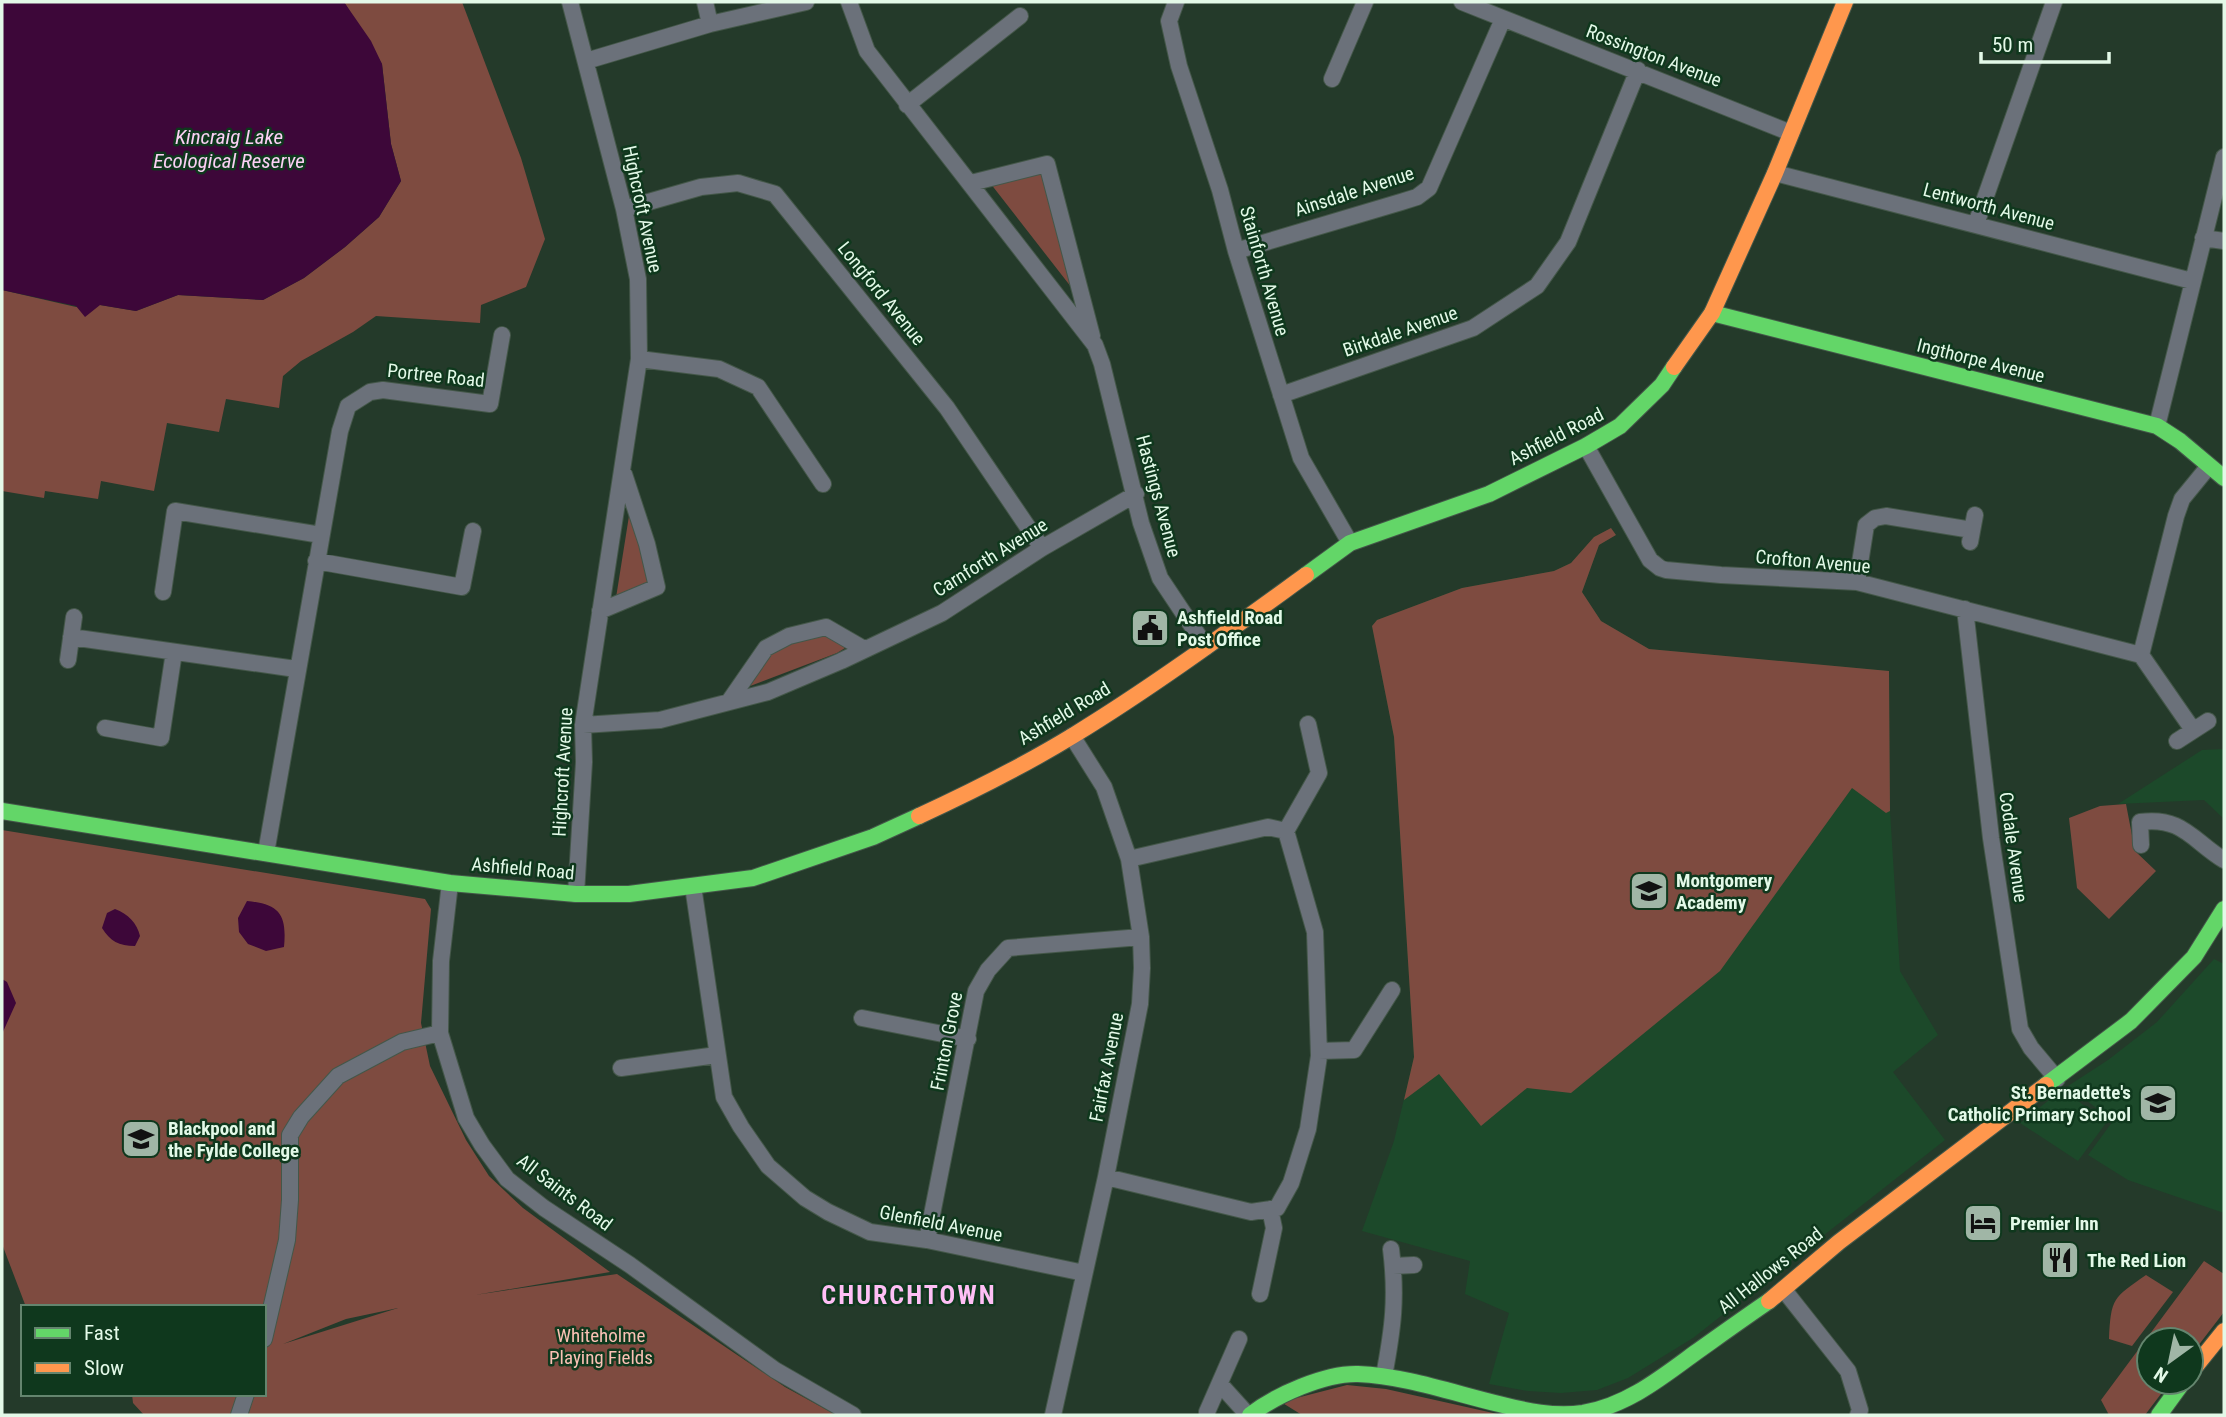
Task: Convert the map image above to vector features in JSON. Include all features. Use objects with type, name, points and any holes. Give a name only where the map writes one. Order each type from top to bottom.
[{"type":"street","name":"Highcroft Avenue","points":[[570,2],[624,209],[638,279],[639,359],[583,725],[584,762],[576,894]]},
{"type":"street","points":[[705,2],[710,24]]},
{"type":"street","points":[[586,61],[710,24],[806,2]]},
{"type":"street","name":"Hastings Avenue","points":[[849,2],[867,51],[1095,345]]},
{"type":"street","name":"Stainforth Avenue","points":[[1176,2],[1170,21],[1179,66],[1220,190],[1236,251],[1301,458],[1350,543]]},
{"type":"street","points":[[1322,56],[1335,72],[1365,2]]},
{"type":"street","name":"Rossington Avenue","points":[[1462,2],[1791,132]]},
{"type":"street","name":"Ashfield Road","points":[[2,811],[450,884],[576,894],[629,894],[753,878],[873,837],[953,800],[1072,736],[1206,647],[1350,543],[1489,494],[1620,426],[1662,385],[1712,313],[1775,173],[1845,2]]},
{"type":"street","points":[[1976,224],[2054,2]]},
{"type":"street","points":[[907,105],[1020,16]]},
{"type":"street","name":"Ainsdale Avenue","points":[[1236,251],[1417,197],[1429,188],[1503,19]]},
{"type":"street","name":"Birkdale Avenue","points":[[1281,395],[1473,328],[1537,286],[1568,242],[1638,70]]},
{"type":"street","points":[[2157,426],[2224,157]]},
{"type":"street","name":"Hastings Avenue","points":[[971,183],[1047,164],[1142,523],[1160,578],[1206,647]]},
{"type":"street","name":"Lentworth Avenue","points":[[1775,173],[2192,281]]},
{"type":"street","name":"Longford Avenue","points":[[624,209],[701,187],[726,184],[738,183],[775,194],[947,408],[1042,548]]},
{"type":"street","points":[[2203,238],[2224,241]]},
{"type":"street","name":"Ingthorpe Avenue","points":[[1712,313],[2157,426],[2180,441],[2224,478]]},
{"type":"street","name":"Portree Road","points":[[266,853],[288,734],[296,669],[340,431],[348,406],[370,392],[383,390],[491,404],[502,335]]},
{"type":"street","points":[[639,359],[719,369],[758,387],[823,484]]},
{"type":"street","name":"Crofton Avenue","points":[[1586,446],[1650,560],[1660,568],[1721,575],[1857,582],[2141,655]]},
{"type":"street","points":[[2193,730],[2141,655],[2182,499],[2209,466]]},
{"type":"street","name":"Highcroft Avenue","points":[[600,611],[657,587],[647,544],[623,470]]},
{"type":"street","name":"Carnforth Avenue","points":[[583,725],[660,720],[768,691],[841,661],[942,613],[1042,548],[1136,494]]},
{"type":"street","points":[[163,592],[175,511],[321,535]]},
{"type":"street","points":[[1857,582],[1865,529],[1869,521],[1875,518],[1886,516],[1972,529]]},
{"type":"street","points":[[316,561],[462,587],[473,531]]},
{"type":"street","name":"Codale Avenue","points":[[1965,609],[1991,838],[2020,1029],[2031,1048],[2057,1079]]},
{"type":"street","points":[[68,660],[74,617]]},
{"type":"street","points":[[730,701],[766,648],[789,636],[826,627],[864,649]]},
{"type":"street","points":[[71,637],[296,669]]},
{"type":"street","points":[[105,728],[161,738],[174,652]]},
{"type":"street","points":[[2177,741],[2208,721]]},
{"type":"street","points":[[1106,1177],[1251,1212],[1277,1208],[1291,1183],[1308,1129],[1319,1051],[1315,932],[1286,831],[1319,773],[1308,724]]},
{"type":"street","name":"Fairfax Avenue","points":[[1053,1415],[1106,1177],[1140,1004],[1142,968],[1141,937],[1129,859],[1104,787],[1072,736]]},
{"type":"street","points":[[2141,845],[2140,822],[2165,822],[2180,827],[2224,860]]},
{"type":"street","points":[[1129,859],[1268,827],[1286,831]]},
{"type":"street","name":"All Saints Road","points":[[450,884],[441,961],[440,1033],[466,1118],[481,1145],[507,1179],[544,1208],[629,1265],[775,1370],[853,1415]]},
{"type":"street","name":"Glenfield Avenue","points":[[692,886],[724,1097],[768,1166],[805,1198],[870,1232],[927,1240],[1084,1273]]},
{"type":"street","name":"All Hallows Road","points":[[1220,1384],[1249,1415],[1269,1400],[1297,1388],[1356,1374],[1384,1376],[1539,1414],[1582,1413],[1614,1404],[1649,1386],[1784,1290],[1861,1226],[2134,1019],[2194,957],[2224,909]]},
{"type":"street","name":"Frinton Grove","points":[[927,1240],[976,991],[988,970],[1008,948],[1141,937]]},
{"type":"street","points":[[1319,1051],[1354,1050],[1392,990]]},
{"type":"street","points":[[862,1017],[968,1039]]},
{"type":"street","points":[[266,1330],[287,1240],[290,1135],[301,1117],[338,1076],[402,1042],[440,1033]]},
{"type":"street","points":[[621,1068],[717,1055]]},
{"type":"street","points":[[1266,1289],[1274,1228],[1270,1209]]},
{"type":"street","points":[[1384,1376],[1394,1321],[1391,1249]]},
{"type":"street","points":[[1393,1266],[1414,1265]]},
{"type":"street","points":[[1784,1290],[1847,1371],[1860,1410],[1858,1415]]},
{"type":"street","points":[[2205,1355],[2224,1331]]},
{"type":"street","points":[[1207,1412],[1239,1339]]},
{"type":"street","points":[[239,1415],[245,1396]]},
{"type":"street","points":[[2158,1415],[2172,1396]]},
{"type":"shaded area","name":"Montgomery Academy","points":[[1611,528],[1616,535],[1599,545],[1582,592],[1601,621],[1649,649],[1889,671],[1890,811],[1900,971],[1938,1035],[1893,1072],[1945,1140],[1693,1338],[1628,1378],[1597,1390],[1561,1393],[1528,1391],[1489,1384],[1509,1313],[1465,1294],[1470,1261],[1362,1231],[1394,1141],[1414,1057],[1394,737],[1372,626],[1377,620],[1462,588],[1554,571],[1571,563],[1594,537]]},
{"type":"shaded area","points":[[2224,749],[2224,819],[2204,800],[2118,804],[2202,750]]},
{"type":"shaded area","name":"St. Bernadette's Catholic Primary School","points":[[2214,959],[2224,964],[2224,1213],[2128,1180],[2088,1155],[2113,1121],[2068,1086],[2108,1060],[2157,1022]]},
{"type":"shaded area","points":[[2063,1089],[2106,1123],[2078,1161],[2020,1123]]},
{"type":"green space","points":[[344,2],[462,2],[521,158],[545,239],[526,287],[481,305],[480,323],[376,316],[301,361],[283,376],[279,408],[226,399],[219,432],[167,423],[154,491],[101,481],[98,499],[45,491],[44,498],[2,491],[2,290],[76,307],[100,305],[136,311],[178,295],[263,300],[304,278],[379,217],[401,181],[391,144],[382,64]]},
{"type":"green space","points":[[1047,164],[1075,292],[987,179]]},
{"type":"green space","points":[[632,497],[657,587],[615,604]]},
{"type":"green space","points":[[1611,528],[1616,535],[1599,545],[1582,592],[1601,621],[1649,649],[1889,671],[1890,811],[1886,813],[1852,788],[1720,971],[1571,1093],[1527,1088],[1481,1126],[1439,1074],[1404,1100],[1414,1057],[1394,737],[1372,626],[1377,620],[1462,588],[1554,571],[1571,563],[1594,537]]},
{"type":"green space","points":[[826,627],[853,643],[837,653],[737,691],[766,648]]},
{"type":"green space","points":[[2126,804],[2135,851],[2156,871],[2109,919],[2077,888],[2069,818],[2100,806]]},
{"type":"green space","name":"Whiteholme Playing Fields","points":[[2,830],[425,899],[431,909],[421,1023],[430,1066],[466,1140],[489,1176],[523,1208],[610,1272],[475,1295],[617,1274],[785,1387],[836,1415],[144,1415],[133,1403],[132,1396],[266,1396],[266,1305],[25,1305],[2,1244]],"holes":[[[398,1308],[283,1344],[346,1319]]]},
{"type":"green space","points":[[2204,1261],[2224,1274],[2224,1312],[2205,1337],[2205,1326],[2156,1326]]},
{"type":"green space","points":[[2146,1275],[2173,1292],[2147,1326],[2135,1326],[2135,1342],[2132,1346],[2109,1339],[2113,1307],[2127,1289]]},
{"type":"green space","points":[[2135,1354],[2135,1396],[2159,1396],[2145,1415],[2109,1415],[2101,1400]]},
{"type":"green space","points":[[1347,1385],[1386,1389],[1502,1415],[1302,1415],[1281,1402]]},
{"type":"water","name":"Kincraig Lake Ecological Reserve","points":[[2,2],[344,2],[371,41],[382,64],[391,144],[401,181],[379,217],[345,247],[304,278],[263,300],[178,295],[136,311],[100,305],[85,317],[76,306],[2,290]]},
{"type":"water","points":[[247,901],[267,905],[279,913],[284,927],[284,947],[266,951],[248,944],[239,932],[238,918]]},
{"type":"water","points":[[115,909],[128,916],[137,927],[140,936],[135,946],[116,942],[102,928],[107,913]]},
{"type":"water","points":[[2,979],[7,982],[16,1003],[2,1034]]},
{"type":"traffic: fast","points":[[1712,313],[2157,426],[2180,441],[2224,478]]},
{"type":"traffic: fast","points":[[1306,575],[1350,543],[1489,494],[1586,446],[1620,426],[1662,385],[1674,367]]},
{"type":"traffic: fast","points":[[2,811],[450,883],[576,894],[629,894],[753,878],[873,837],[919,816]]},
{"type":"traffic: fast","points":[[2046,1085],[2131,1021],[2194,957],[2224,909]]},
{"type":"traffic: fast","points":[[1250,1415],[1273,1400],[1316,1381],[1358,1374],[1411,1381],[1530,1411],[1551,1414],[1583,1413],[1614,1404],[1642,1390],[1769,1301]]},
{"type":"traffic: fast","points":[[2159,1415],[2173,1396]]},
{"type":"traffic: slow","points":[[1674,367],[1712,313],[1775,173],[1845,2]]},
{"type":"traffic: slow","points":[[919,816],[998,778],[1074,735],[1163,677],[1306,575]]},
{"type":"traffic: slow","points":[[1769,1301],[1839,1242],[2046,1085]]},
{"type":"traffic: slow","points":[[2205,1355],[2224,1331]]},
{"type":"place","name":"Ashfield Road Post Office","points":[[1150,628]]},
{"type":"place","name":"Montgomery Academy","points":[[1649,891]]},
{"type":"place","name":"St. Bernadette's Catholic Primary School","points":[[2158,1103]]},
{"type":"place","name":"Blackpool and the Fylde College","points":[[141,1139]]},
{"type":"place","name":"Premier Inn","points":[[1983,1223]]},
{"type":"place","name":"The Red Lion","points":[[2060,1260]]},
{"type":"district","name":"CHURCHTOWN","points":[[909,1295]]}]
